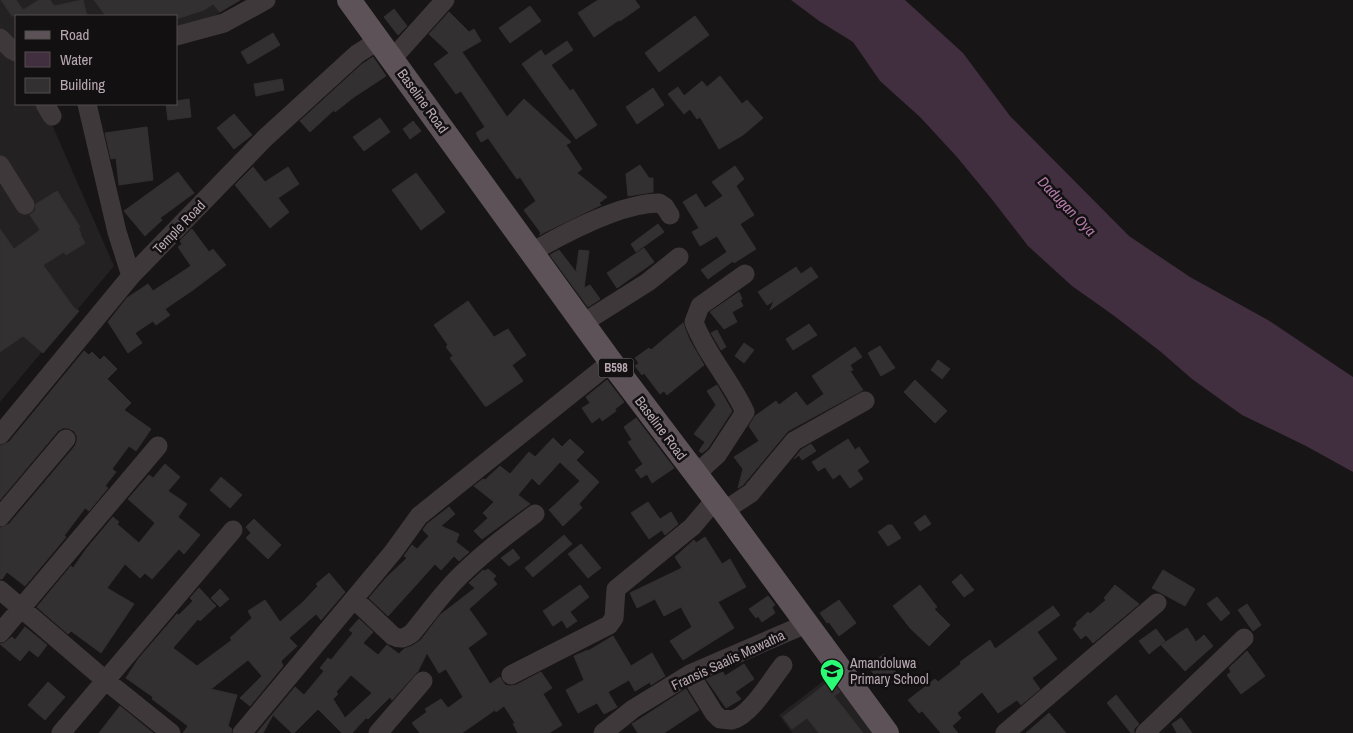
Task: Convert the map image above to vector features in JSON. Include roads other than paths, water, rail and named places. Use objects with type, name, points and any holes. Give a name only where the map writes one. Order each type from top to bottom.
[{"type":"main road","name":"Baseline Road","points":[[349,0],[583,324],[720,505],[887,733]]},
{"type":"street","points":[[178,26],[224,14],[245,0]]},
{"type":"street","points":[[178,35],[224,23],[266,0]]},
{"type":"street","name":"Temple Road","points":[[0,435],[131,276],[265,138],[357,54],[386,49],[445,0]]},
{"type":"street","points":[[0,38],[15,52]]},
{"type":"street","points":[[87,105],[117,232],[131,276]]},
{"type":"street","points":[[0,165],[25,205]]},
{"type":"street","points":[[532,252],[589,223],[642,205],[660,203],[670,215]]},
{"type":"street","points":[[583,324],[648,282],[679,257]]},
{"type":"street","points":[[696,474],[717,455],[745,412],[736,392],[700,336],[694,322],[700,306],[745,274]]},
{"type":"street","points":[[242,733],[393,552],[419,516],[611,362]]},
{"type":"street","points":[[511,674],[609,625],[614,618],[616,589],[720,505],[751,493],[794,441],[865,401]]},
{"type":"street","points":[[0,517],[66,439]]},
{"type":"street","points":[[0,633],[158,446]]},
{"type":"street","points":[[354,599],[393,636],[399,639],[405,638],[412,633],[452,584],[467,569],[535,514]]},
{"type":"street","points":[[60,733],[233,530]]},
{"type":"street","points":[[0,590],[105,680],[171,733]]},
{"type":"street","points":[[1005,733],[1157,603]]},
{"type":"street","name":"Fransis Saalis Mawatha","points":[[603,733],[633,709],[690,674],[806,624]]},
{"type":"street","points":[[1145,733],[1244,638]]},
{"type":"street","points":[[690,674],[714,713],[720,719],[731,720],[740,716],[750,707],[783,665]]},
{"type":"street","points":[[378,733],[424,681]]},
{"type":"water","name":"Dadugan Oya","points":[[791,0],[905,0],[963,53],[1010,116],[1129,236],[1190,277],[1268,320],[1353,377],[1353,472],[1306,446],[1242,415],[1192,379],[1113,315],[1072,286],[1028,246],[956,156],[920,117],[880,81],[853,42],[819,21]]},
{"type":"place","name":"Amandoluwa Primary School","points":[[832,692]]}]
